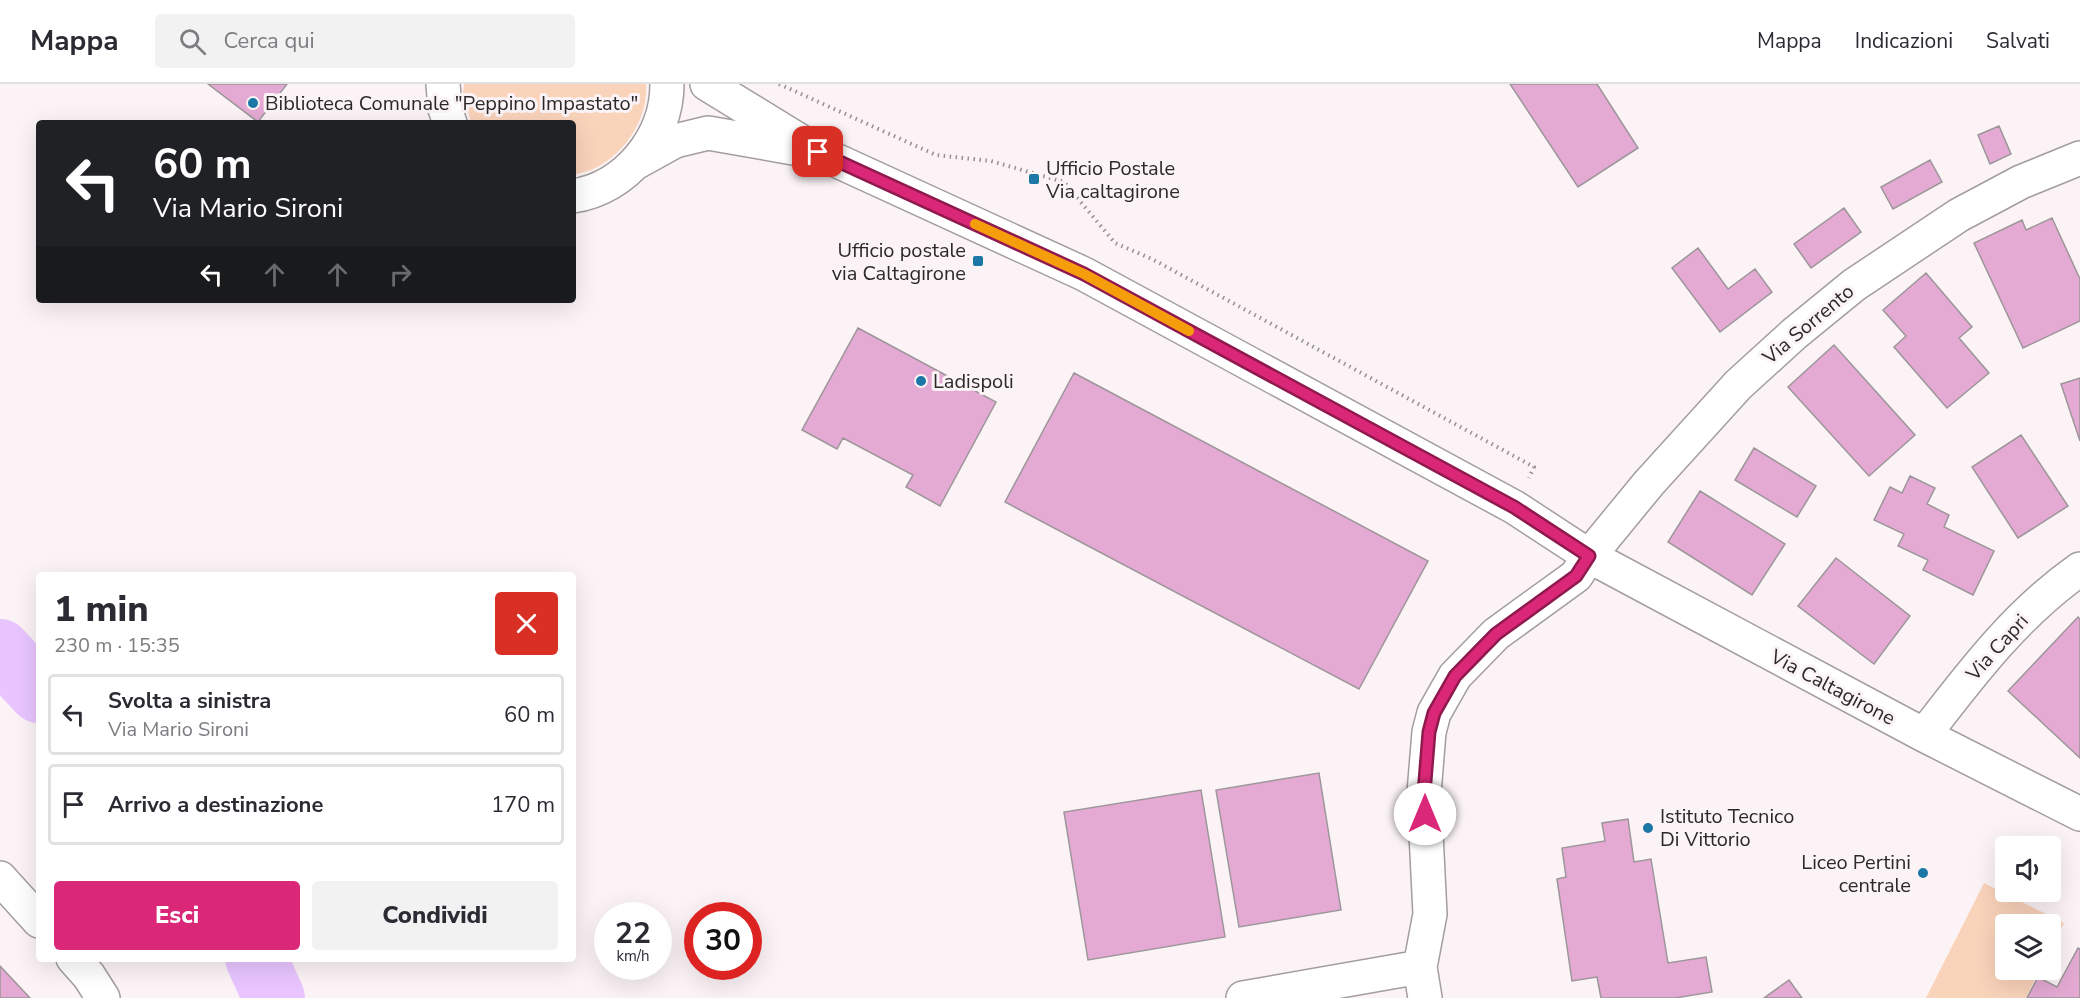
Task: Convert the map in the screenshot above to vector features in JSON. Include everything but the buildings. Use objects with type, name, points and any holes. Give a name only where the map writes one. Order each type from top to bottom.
[{"type":"street","points":[[443,84],[445,109],[449,120]]},
{"type":"street","points":[[637,162],[660,127],[667,84]]},
{"type":"street","points":[[707,84],[818,152]]},
{"type":"street","points":[[576,196],[614,182],[637,162],[675,141],[708,133],[818,152]]},
{"type":"street","name":"Via Caltagirone","points":[[818,152],[1084,274],[1514,507],[1589,556],[1924,735],[2080,813]]},
{"type":"street","name":"Via Sorrento","points":[[1422,982],[1430,914],[1424,793],[1429,732],[1434,713],[1455,676],[1496,634],[1576,576],[1589,556],[1649,483],[1738,385],[1794,334],[1845,292],[1959,216],[2021,183],[2080,158]]},
{"type":"street","name":"Via Capri","points":[[1924,735],[1994,646],[2038,602],[2080,569]]},
{"type":"street","points":[[0,878],[36,918]]},
{"type":"street","points":[[77,962],[103,998]]},
{"type":"street","points":[[1243,998],[1422,982]]},
{"type":"shaded area","points":[[464,84],[646,84],[643,110],[632,135],[614,156],[603,164],[576,174],[576,120],[470,120],[463,93]]},
{"type":"shaded area","points":[[1984,883],[1995,888],[1995,902],[2022,902],[2046,914],[1995,914],[1995,980],[2035,980],[2026,998],[1926,998]]},
{"type":"waterway","points":[[0,650],[36,689]]},
{"type":"waterway","points":[[258,962],[274,998]]},
{"type":"slow traffic","points":[[975,224],[1084,274],[1189,331]]},
{"type":"place","name":"Biblioteca Comunale \"Peppino Impastato\"","points":[[253,103]]},
{"type":"place","name":"Ufficio Postale Via caltagirone","points":[[1034,179]]},
{"type":"place","name":"Ufficio postale via Caltagirone","points":[[978,261]]},
{"type":"place","name":"Ladispoli","points":[[921,381]]},
{"type":"place","name":"Istituto Tecnico Di Vittorio","points":[[1648,828]]},
{"type":"place","name":"Liceo Pertini centrale","points":[[1923,873]]},
{"type":"route","points":[[818,152],[1084,274],[1514,507],[1589,556],[1576,576],[1496,634],[1455,676],[1434,713],[1429,732],[1424,793],[1425,814]]}]
